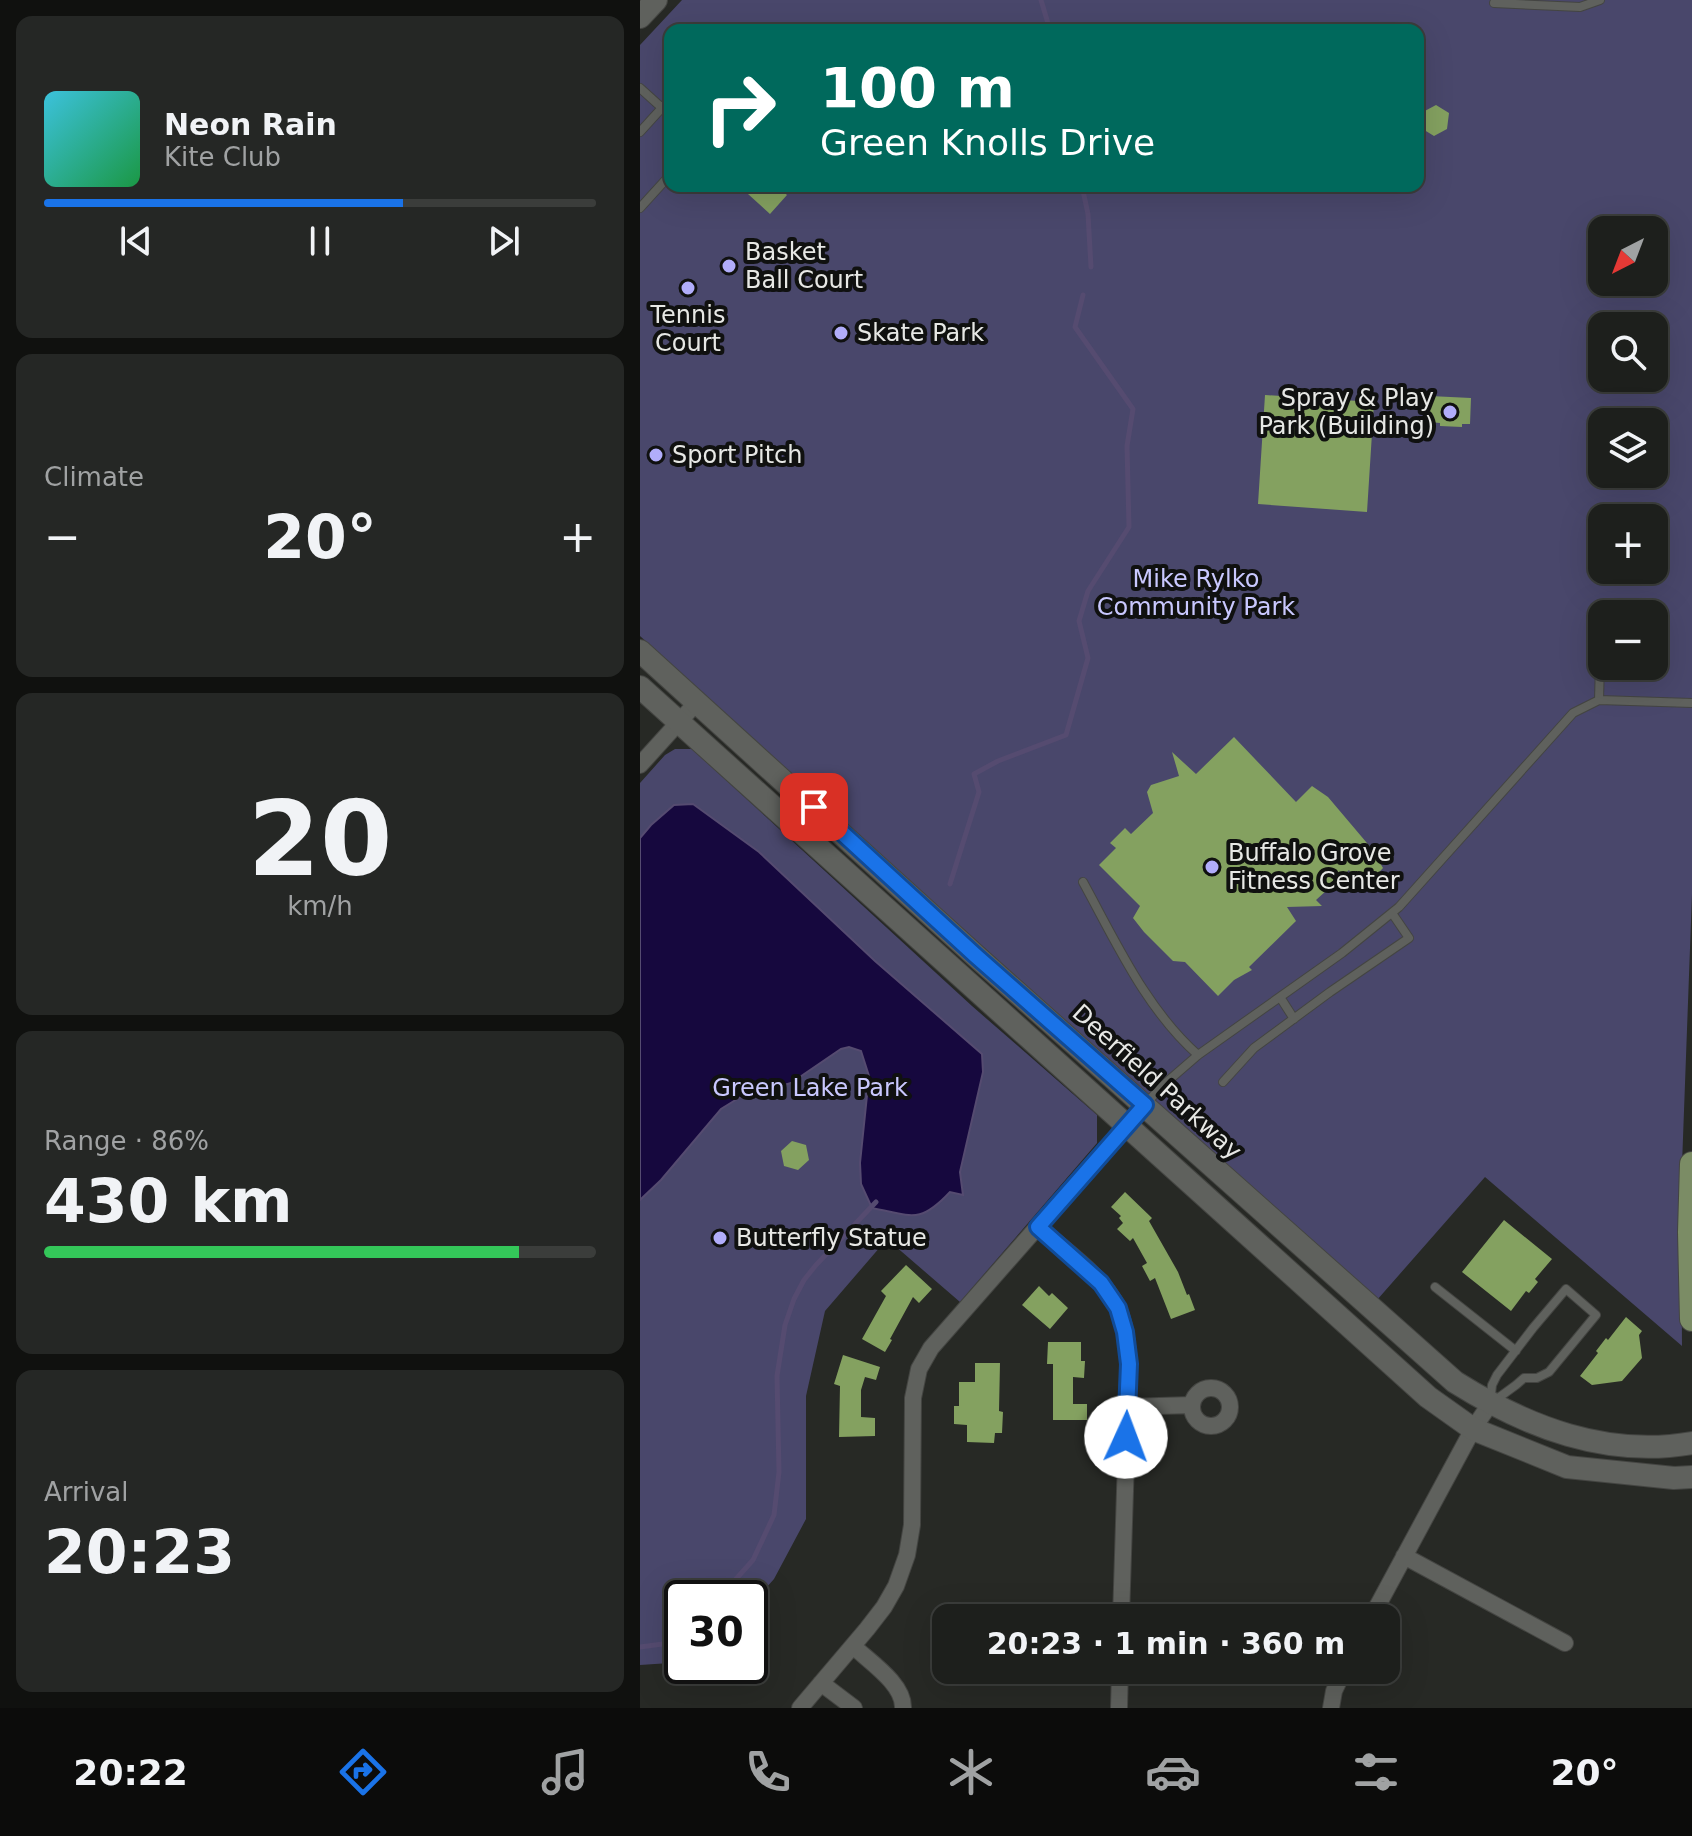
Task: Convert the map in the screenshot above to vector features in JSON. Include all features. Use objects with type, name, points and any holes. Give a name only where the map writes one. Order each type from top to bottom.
[{"type":"main road","points":[[640,17],[656,0]]},
{"type":"main road","name":"Deerfield Parkway","points":[[640,651],[976,956],[1455,1382],[1490,1404],[1534,1424],[1582,1439],[1628,1447],[1667,1448],[1692,1443]]},
{"type":"main road","points":[[640,687],[1428,1397],[1473,1429],[1567,1467],[1674,1478],[1692,1477]]},
{"type":"main road","points":[[1692,1164],[1692,1319]]},
{"type":"street","points":[[640,765],[697,702]]},
{"type":"street","points":[[800,1708],[884,1607],[896,1586],[907,1555],[912,1525],[913,1398],[919,1369],[931,1348],[1127,1125]]},
{"type":"street","points":[[1038,1227],[1101,1283],[1118,1308],[1125,1332],[1129,1364],[1121,1604]]},
{"type":"street","points":[[1378,1604],[1473,1429],[1490,1404]]},
{"type":"street","points":[[1127,1407],[1192,1405]]},
{"type":"street","points":[[1404,1556],[1565,1643]]},
{"type":"street","points":[[853,1646],[899,1690],[903,1708]]},
{"type":"street","points":[[821,1683],[854,1708]]},
{"type":"street","points":[[1119,1708],[1120,1684]]},
{"type":"street","points":[[1331,1708],[1337,1684]]},
{"type":"lane","points":[[1494,3],[1580,7],[1600,0]]},
{"type":"lane","points":[[640,88],[661,107]]},
{"type":"lane","points":[[640,132],[664,104]]},
{"type":"lane","points":[[640,208],[664,182]]},
{"type":"lane","points":[[1599,700],[1600,680]]},
{"type":"lane","points":[[1127,1125],[1161,1087],[1198,1055],[1342,953],[1392,913],[1573,713],[1599,700],[1692,703]]},
{"type":"lane","points":[[1083,882],[1135,977],[1183,1042],[1198,1055]]},
{"type":"lane","points":[[1223,1082],[1254,1048],[1409,938],[1392,913]]},
{"type":"lane","points":[[1280,997],[1294,1019]]},
{"type":"lane","points":[[1435,1287],[1516,1351]]},
{"type":"lane","points":[[1566,1289],[1596,1315],[1549,1372],[1537,1378],[1524,1378],[1490,1404],[1492,1385],[1566,1289]]},
{"type":"green space","name":"Mike Rylko Community Park","points":[[682,0],[1692,0],[1692,894],[1681,1192],[1682,1346],[1485,1177],[1377,1300],[640,636],[640,45]]},
{"type":"green space","name":"Green Lake Park","points":[[675,749],[692,749],[972,1006],[1097,1115],[1097,1143],[960,1302],[887,1239],[825,1311],[806,1396],[806,1519],[774,1579],[768,1586],[768,1580],[664,1580],[664,1663],[640,1665],[640,783],[665,755]]},
{"type":"shaded area","points":[[693,804],[759,852],[875,961],[982,1054],[983,1072],[960,1172],[963,1195],[950,1192],[931,1209],[915,1215],[872,1208],[861,1184],[860,1163],[869,1076],[861,1051],[849,1047],[841,1049],[791,1083],[739,1098],[721,1109],[640,1200],[640,838],[674,805]]},
{"type":"building","points":[[1436,105],[1449,113],[1447,129],[1434,136],[1424,130],[1424,111]]},
{"type":"building","points":[[784,192],[787,195],[770,214],[748,194]]},
{"type":"building","points":[[1265,395],[1374,402],[1367,512],[1258,504]]},
{"type":"building","name":"Spray & Play Park (Building)","points":[[1430,396],[1471,398],[1470,424],[1462,424],[1462,427],[1440,426],[1440,423],[1429,422]]},
{"type":"building","name":"Buffalo Grove Fitness Center","points":[[1234,737],[1296,802],[1312,786],[1328,797],[1372,849],[1383,868],[1360,888],[1349,870],[1316,900],[1322,906],[1287,907],[1296,921],[1249,967],[1252,970],[1234,980],[1218,996],[1185,962],[1173,961],[1144,932],[1133,918],[1140,906],[1099,865],[1116,848],[1110,843],[1125,828],[1131,834],[1153,813],[1147,792],[1151,785],[1179,776],[1172,752],[1196,774]]},
{"type":"building","points":[[792,1141],[806,1145],[809,1160],[798,1170],[784,1166],[781,1151]]},
{"type":"building","points":[[1125,1192],[1152,1218],[1149,1221],[1195,1310],[1171,1319],[1155,1278],[1150,1281],[1142,1266],[1147,1263],[1133,1238],[1130,1241],[1117,1229],[1123,1223],[1119,1218],[1121,1216],[1111,1207]]},
{"type":"building","points":[[1504,1220],[1552,1259],[1535,1279],[1538,1282],[1529,1293],[1526,1291],[1511,1311],[1462,1272]]},
{"type":"building","points":[[906,1265],[932,1289],[919,1303],[913,1297],[885,1352],[862,1339],[886,1296],[881,1291]]},
{"type":"building","points":[[1039,1286],[1068,1308],[1050,1329],[1022,1305]]},
{"type":"building","points":[[1626,1317],[1642,1331],[1639,1335],[1642,1358],[1622,1381],[1592,1385],[1580,1376],[1606,1338],[1608,1340]]},
{"type":"building","points":[[1048,1342],[1081,1342],[1081,1361],[1085,1361],[1084,1378],[1073,1377],[1073,1404],[1087,1404],[1087,1420],[1053,1420],[1053,1364],[1047,1364]]},
{"type":"building","points":[[843,1355],[880,1367],[876,1380],[865,1377],[861,1390],[861,1417],[875,1418],[875,1436],[839,1437],[840,1386],[834,1384]]},
{"type":"building","points":[[975,1363],[1000,1363],[1002,1433],[995,1433],[994,1443],[967,1442],[967,1425],[954,1424],[954,1406],[959,1406],[959,1382],[975,1382]]},
{"type":"waterway","points":[[1041,0],[1048,24]]},
{"type":"waterway","points":[[1083,192],[1088,214],[1091,267]]},
{"type":"waterway","points":[[950,884],[979,792],[974,774],[998,761],[1066,735],[1088,658],[1079,621],[1088,591],[1129,527],[1127,446],[1133,409],[1075,327],[1083,295]]},
{"type":"waterway","points":[[735,1580],[753,1560],[774,1515],[779,1472],[777,1376],[785,1325],[794,1299],[816,1265],[876,1202]]},
{"type":"waterway","points":[[640,1647],[664,1644]]},
{"type":"place","name":"Basket Ball Court","points":[[729,266]]},
{"type":"place","name":"Tennis Court","points":[[688,288]]},
{"type":"place","name":"Skate Park","points":[[841,333]]},
{"type":"place","name":"Spray & Play Park (Building)","points":[[1450,412]]},
{"type":"place","name":"Sport Pitch","points":[[656,455]]},
{"type":"place","name":"Buffalo Grove Fitness Center","points":[[1212,867]]},
{"type":"place","name":"Butterfly Statue","points":[[720,1238]]},
{"type":"route","points":[[814,807],[1145,1105],[1038,1227],[1101,1283],[1118,1308],[1129,1364],[1126,1437]]}]
